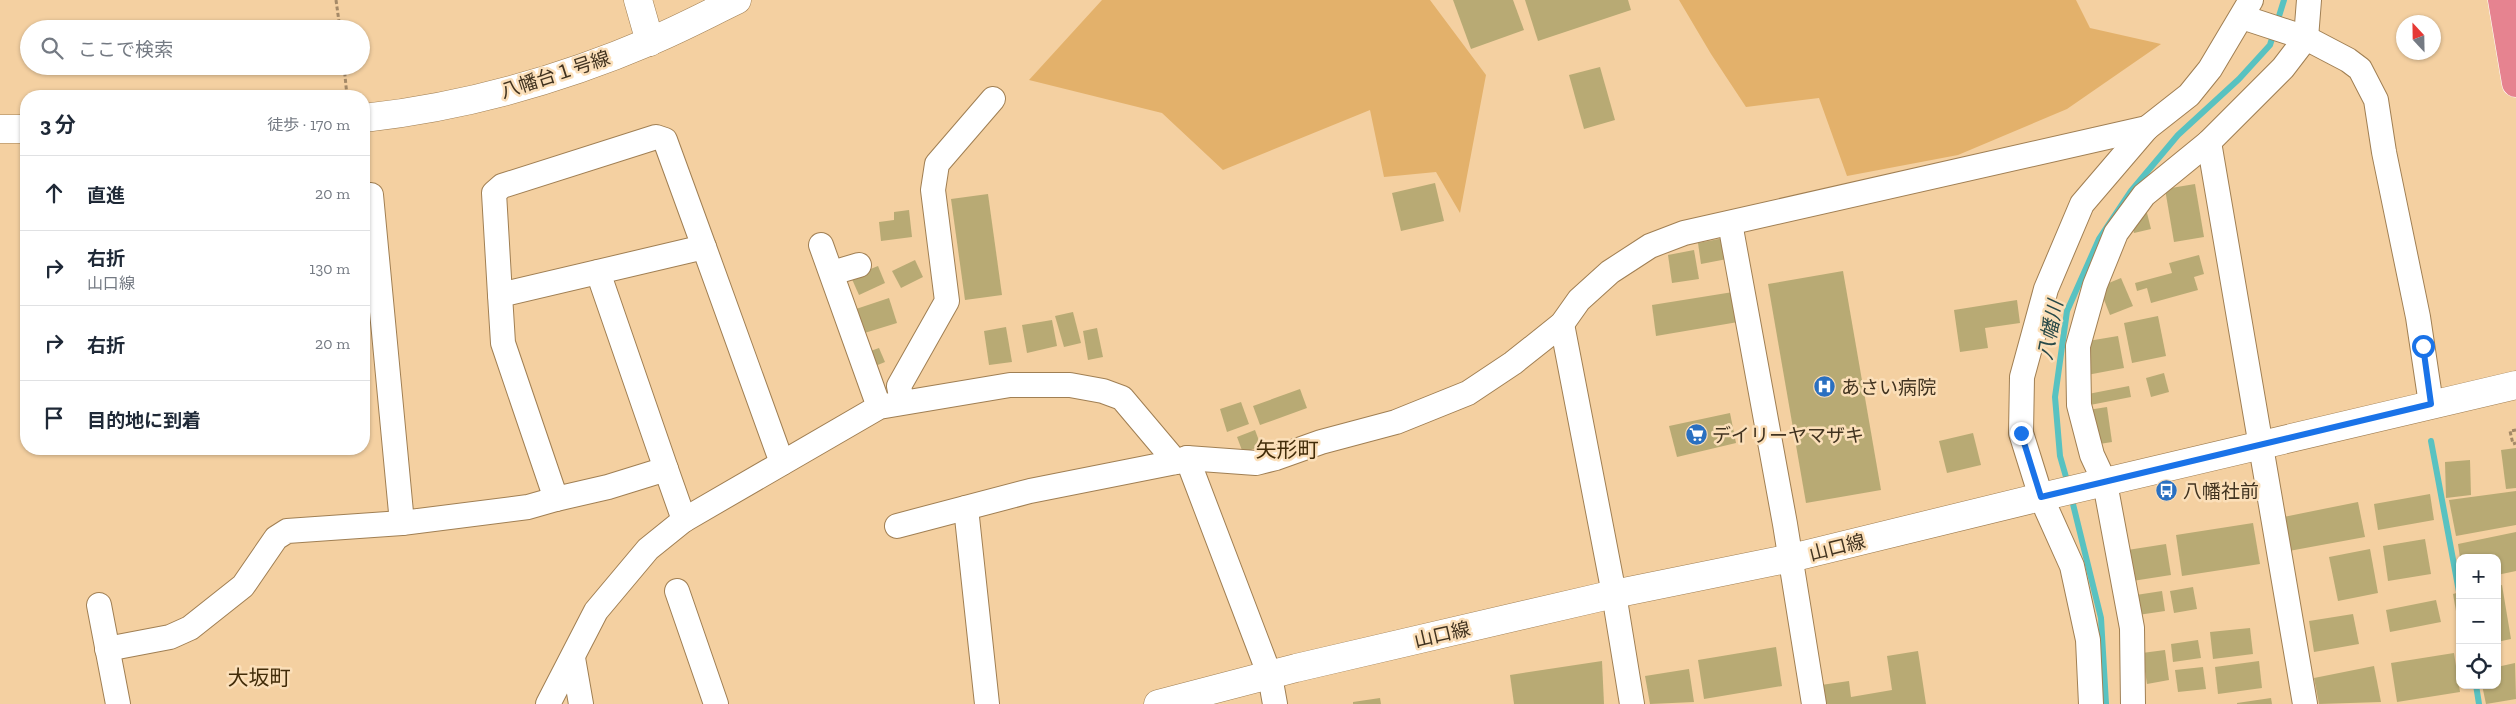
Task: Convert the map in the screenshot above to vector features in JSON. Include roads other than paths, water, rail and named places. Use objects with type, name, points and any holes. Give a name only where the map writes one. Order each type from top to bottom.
[{"type":"highway","points":[[2507,2],[2516,82]]},
{"type":"street","points":[[638,0],[650,42]]},
{"type":"street","name":"八幡台１号線","points":[[370,117],[412,112],[471,100],[550,78],[650,42],[737,0]]},
{"type":"street","points":[[2132,704],[2132,628],[2097,484],[2092,455],[2078,405],[2078,346],[2094,285],[2116,233],[2144,195],[2209,142],[2283,68],[2309,0]]},
{"type":"street","points":[[2091,704],[2088,640],[2072,566],[2021,433],[2022,377],[2046,289],[2082,204],[2148,128],[2188,95],[2210,69],[2251,13],[2348,60],[2360,69],[2376,100],[2384,152],[2418,317],[2431,404]]},
{"type":"street","points":[[902,402],[899,386],[947,301],[933,190],[937,164],[993,99]]},
{"type":"street","points":[[897,526],[1030,491],[1182,460],[1256,463],[1396,422],[1468,392],[1513,363],[1562,324],[1579,300],[1610,272],[1650,246],[1684,232],[2148,128]]},
{"type":"street","points":[[0,129],[20,129]]},
{"type":"street","points":[[556,499],[503,343],[494,193],[502,186],[656,137],[665,140],[782,463]]},
{"type":"street","points":[[2209,142],[2305,704]]},
{"type":"street","points":[[371,195],[402,523]]},
{"type":"street","points":[[1730,223],[1791,558],[1814,704]]},
{"type":"street","points":[[821,245],[878,407]]},
{"type":"street","points":[[500,295],[704,247]]},
{"type":"street","points":[[832,273],[859,265]]},
{"type":"street","points":[[598,272],[684,520]]},
{"type":"street","points":[[1562,324],[1614,594],[1632,704]]},
{"type":"street","points":[[548,704],[596,611],[648,549],[684,520],[878,407],[1010,385],[1070,386],[1104,391],[1122,398],[1182,460],[1270,676],[1275,704]]},
{"type":"street","name":"山口線","points":[[1158,704],[1296,668],[1614,594],[1791,558],[2260,444],[2516,385]]},
{"type":"street","points":[[107,649],[170,637],[190,628],[243,586],[276,538],[287,532],[402,523],[528,507],[608,487],[666,469]]},
{"type":"street","points":[[966,508],[987,704]]},
{"type":"street","points":[[677,592],[716,704]]},
{"type":"street","points":[[99,605],[118,704]]},
{"type":"street","points":[[573,658],[581,704]]},
{"type":"waterway","name":"八幡川","points":[[2068,484],[2060,456],[2055,397],[2067,311],[2099,239],[2131,191],[2178,135],[2239,79],[2270,45],[2284,0]]},
{"type":"waterway","points":[[2431,441],[2456,575]]},
{"type":"waterway","name":"八幡川","points":[[2071,496],[2101,618],[2106,704]]},
{"type":"waterway","points":[[2477,689],[2479,704]]},
{"type":"place","name":"あさい病院","points":[[1825,387]]},
{"type":"place","name":"デイリーヤマザキ","points":[[1696,435]]},
{"type":"place","name":"八幡社前","points":[[2167,491]]},
{"type":"district","name":"矢形町","points":[[1287,450]]},
{"type":"district","name":"大坂町","points":[[259,678]]}]
